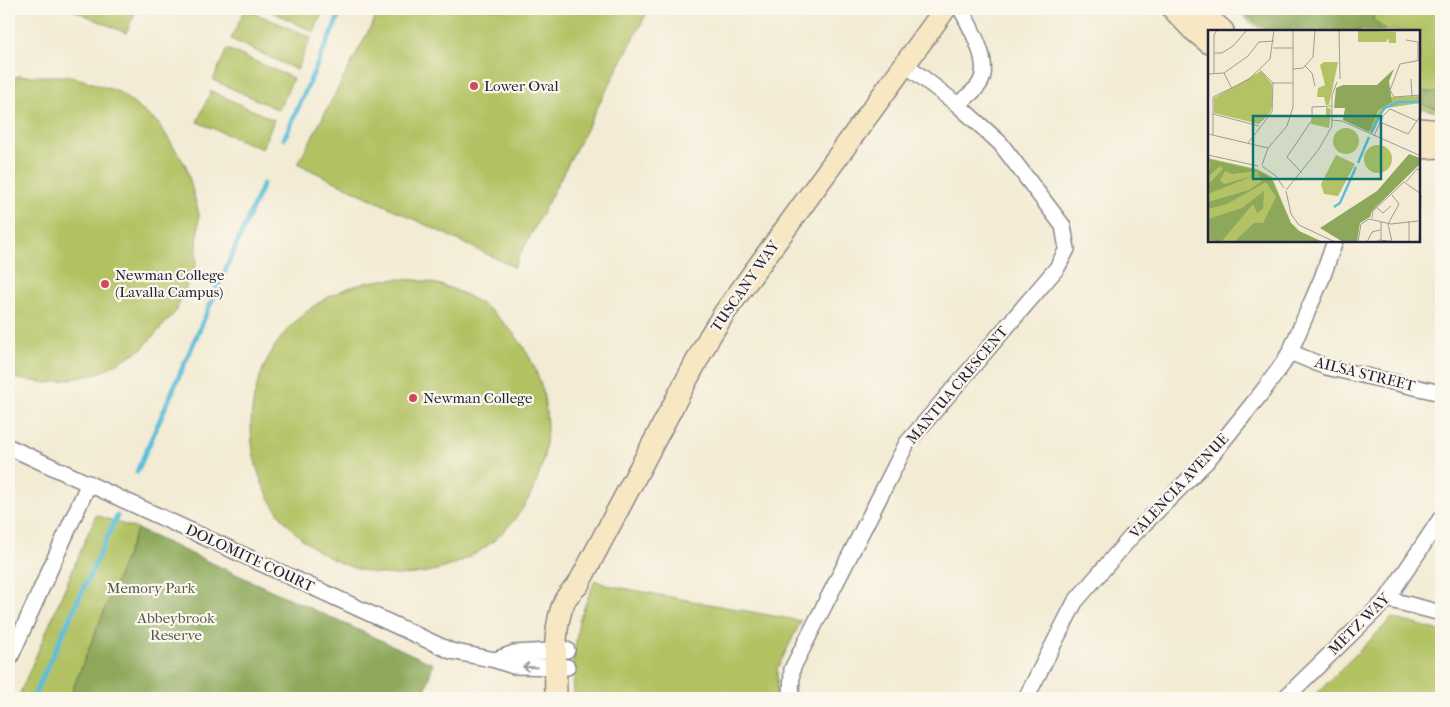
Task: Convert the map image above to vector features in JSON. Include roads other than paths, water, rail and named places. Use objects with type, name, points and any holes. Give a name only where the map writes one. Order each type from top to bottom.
[{"type":"street","name":"TUSCANY WAY","points":[[568,698],[561,659],[558,626],[565,600],[578,584],[724,312],[945,9]]},
{"type":"street","points":[[958,105],[981,82],[984,62],[974,34],[961,9]]},
{"type":"street","points":[[1173,9],[1208,42]]},
{"type":"street","points":[[1198,9],[1222,30]]},
{"type":"street","name":"MANTUA CRESCENT","points":[[791,698],[792,669],[907,443],[1057,268],[1067,249],[1063,226],[1000,143],[958,105],[905,64]]},
{"type":"street","points":[[1420,129],[1441,131]]},
{"type":"street","points":[[1420,148],[1441,147]]},
{"type":"street","name":"VALENCIA AVENUE","points":[[1026,698],[1075,602],[1131,536],[1206,462],[1263,391],[1290,352],[1322,278],[1335,242]]},
{"type":"street","name":"AILSA STREET","points":[[1290,352],[1326,367],[1441,393]]},
{"type":"street","name":"DOLOMITE COURT","points":[[9,447],[451,651],[495,660],[513,666],[561,659]]},
{"type":"street","points":[[11,650],[89,483]]},
{"type":"street","name":"METZ WAY","points":[[1285,698],[1387,599],[1441,518]]},
{"type":"street","points":[[1387,599],[1441,614]]},
{"type":"street","name":"TUSCANY WAY","points":[[556,698],[561,659]]},
{"type":"waterway","points":[[284,139],[342,9]]},
{"type":"waterway","points":[[137,472],[263,184]]},
{"type":"waterway","points":[[33,698],[117,516]]},
{"type":"place","name":"Lower Oval","points":[[474,86]]},
{"type":"place","name":"Newman College (Lavalla Campus)","points":[[105,284]]},
{"type":"place","name":"Newman College","points":[[413,398]]},
{"type":"park label","name":"Memory Park","points":[[151,588]]},
{"type":"park label","name":"Abbeybrook Reserve","points":[[176,626]]}]
